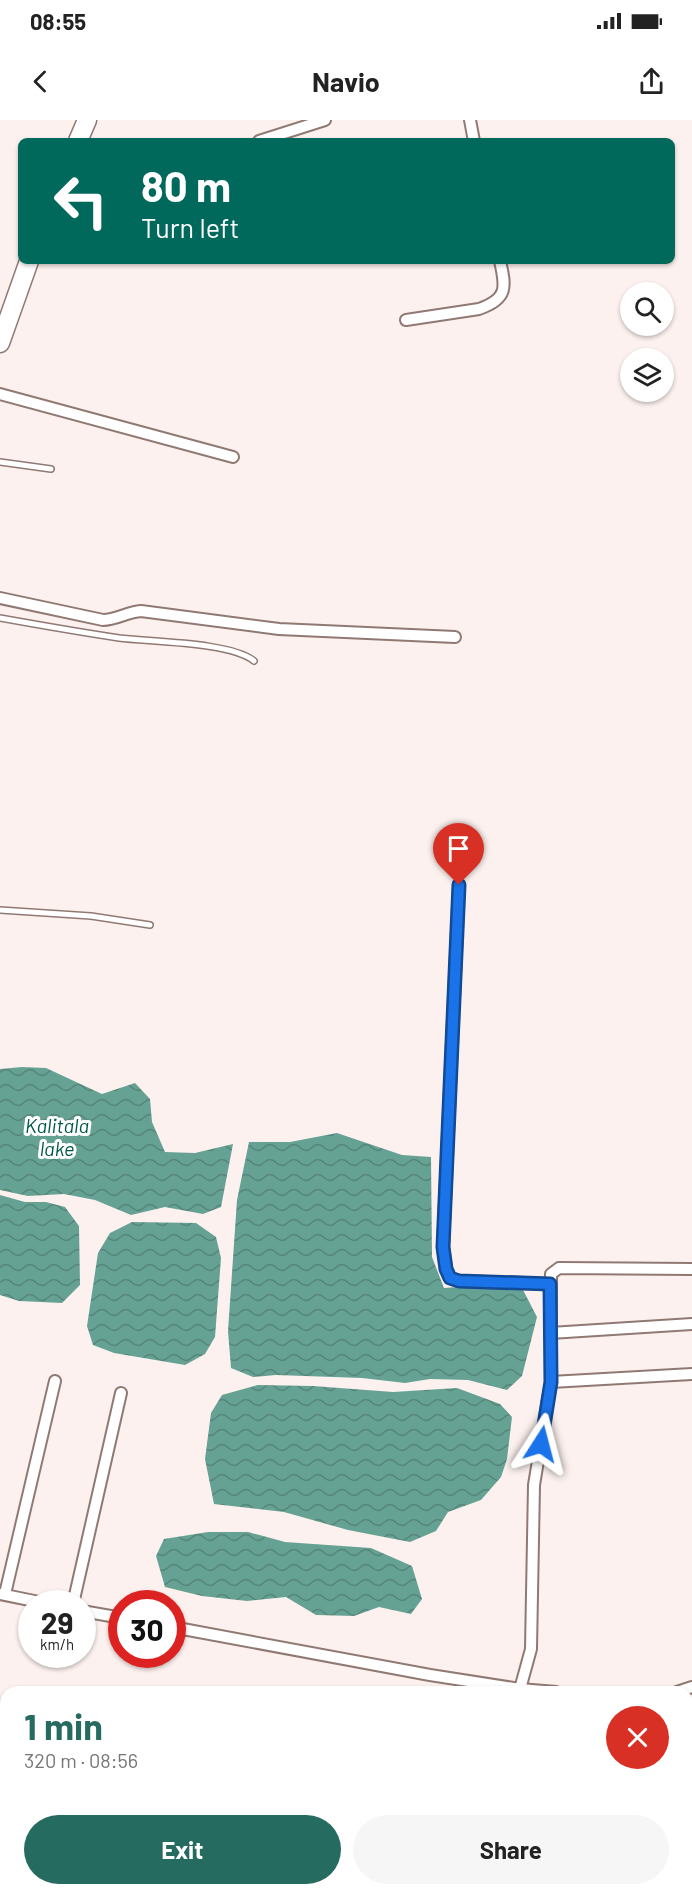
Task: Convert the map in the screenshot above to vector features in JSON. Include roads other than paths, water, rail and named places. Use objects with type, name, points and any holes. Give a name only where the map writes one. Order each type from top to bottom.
[{"type":"highway","points":[[79,138],[87,120]]},
{"type":"highway","points":[[0,343],[28,264]]},
{"type":"street","points":[[268,138],[325,120]]},
{"type":"street","points":[[470,120],[473,138]]},
{"type":"street","points":[[406,320],[479,309],[490,305],[499,298],[504,289],[501,264]]},
{"type":"street","points":[[0,394],[233,457]]},
{"type":"street","points":[[0,598],[103,620],[141,611],[279,629],[455,637]]},
{"type":"street","points":[[459,885],[443,1247],[446,1269],[450,1278],[459,1281],[550,1284]]},
{"type":"street","points":[[521,1686],[531,1649],[534,1485],[551,1382],[551,1274],[559,1268],[692,1269]]},
{"type":"street","points":[[550,1333],[692,1324]]},
{"type":"street","points":[[551,1382],[692,1374]]},
{"type":"street","points":[[18,1597],[3,1594],[55,1381]]},
{"type":"street","points":[[76,1590],[121,1393]]},
{"type":"street","points":[[186,1630],[501,1686]]},
{"type":"lane","points":[[0,462],[51,469]]},
{"type":"lane","points":[[0,618],[121,638],[227,650],[245,654],[254,661]]},
{"type":"lane","points":[[0,910],[91,916],[150,925]]},
{"type":"water","name":"Kalitala lake","points":[[46,1068],[102,1094],[135,1083],[150,1099],[152,1122],[165,1152],[195,1153],[233,1144],[221,1207],[203,1214],[165,1207],[131,1215],[95,1200],[64,1194],[28,1196],[0,1190],[0,1069]]},
{"type":"water","points":[[337,1133],[402,1155],[431,1157],[432,1257],[444,1288],[485,1285],[521,1286],[537,1317],[522,1376],[507,1390],[468,1380],[430,1379],[405,1383],[362,1378],[276,1375],[253,1377],[231,1368],[228,1331],[237,1200],[249,1142],[290,1142]]},
{"type":"water","points":[[0,1195],[25,1202],[46,1202],[65,1207],[79,1226],[80,1285],[62,1303],[19,1301],[0,1295]]},
{"type":"water","points":[[132,1222],[196,1223],[216,1237],[221,1258],[215,1337],[205,1354],[185,1365],[114,1353],[93,1345],[87,1326],[98,1253],[110,1233]]},
{"type":"water","points":[[258,1385],[313,1386],[393,1392],[457,1388],[500,1404],[512,1417],[507,1459],[501,1477],[481,1500],[448,1512],[436,1531],[410,1542],[348,1530],[284,1512],[214,1504],[205,1459],[211,1413],[222,1395]]},
{"type":"water","points":[[208,1532],[248,1532],[285,1542],[371,1548],[412,1566],[422,1599],[411,1614],[379,1607],[354,1616],[316,1615],[286,1597],[247,1601],[202,1596],[186,1592],[186,1590],[165,1587],[156,1556],[164,1539]]}]
